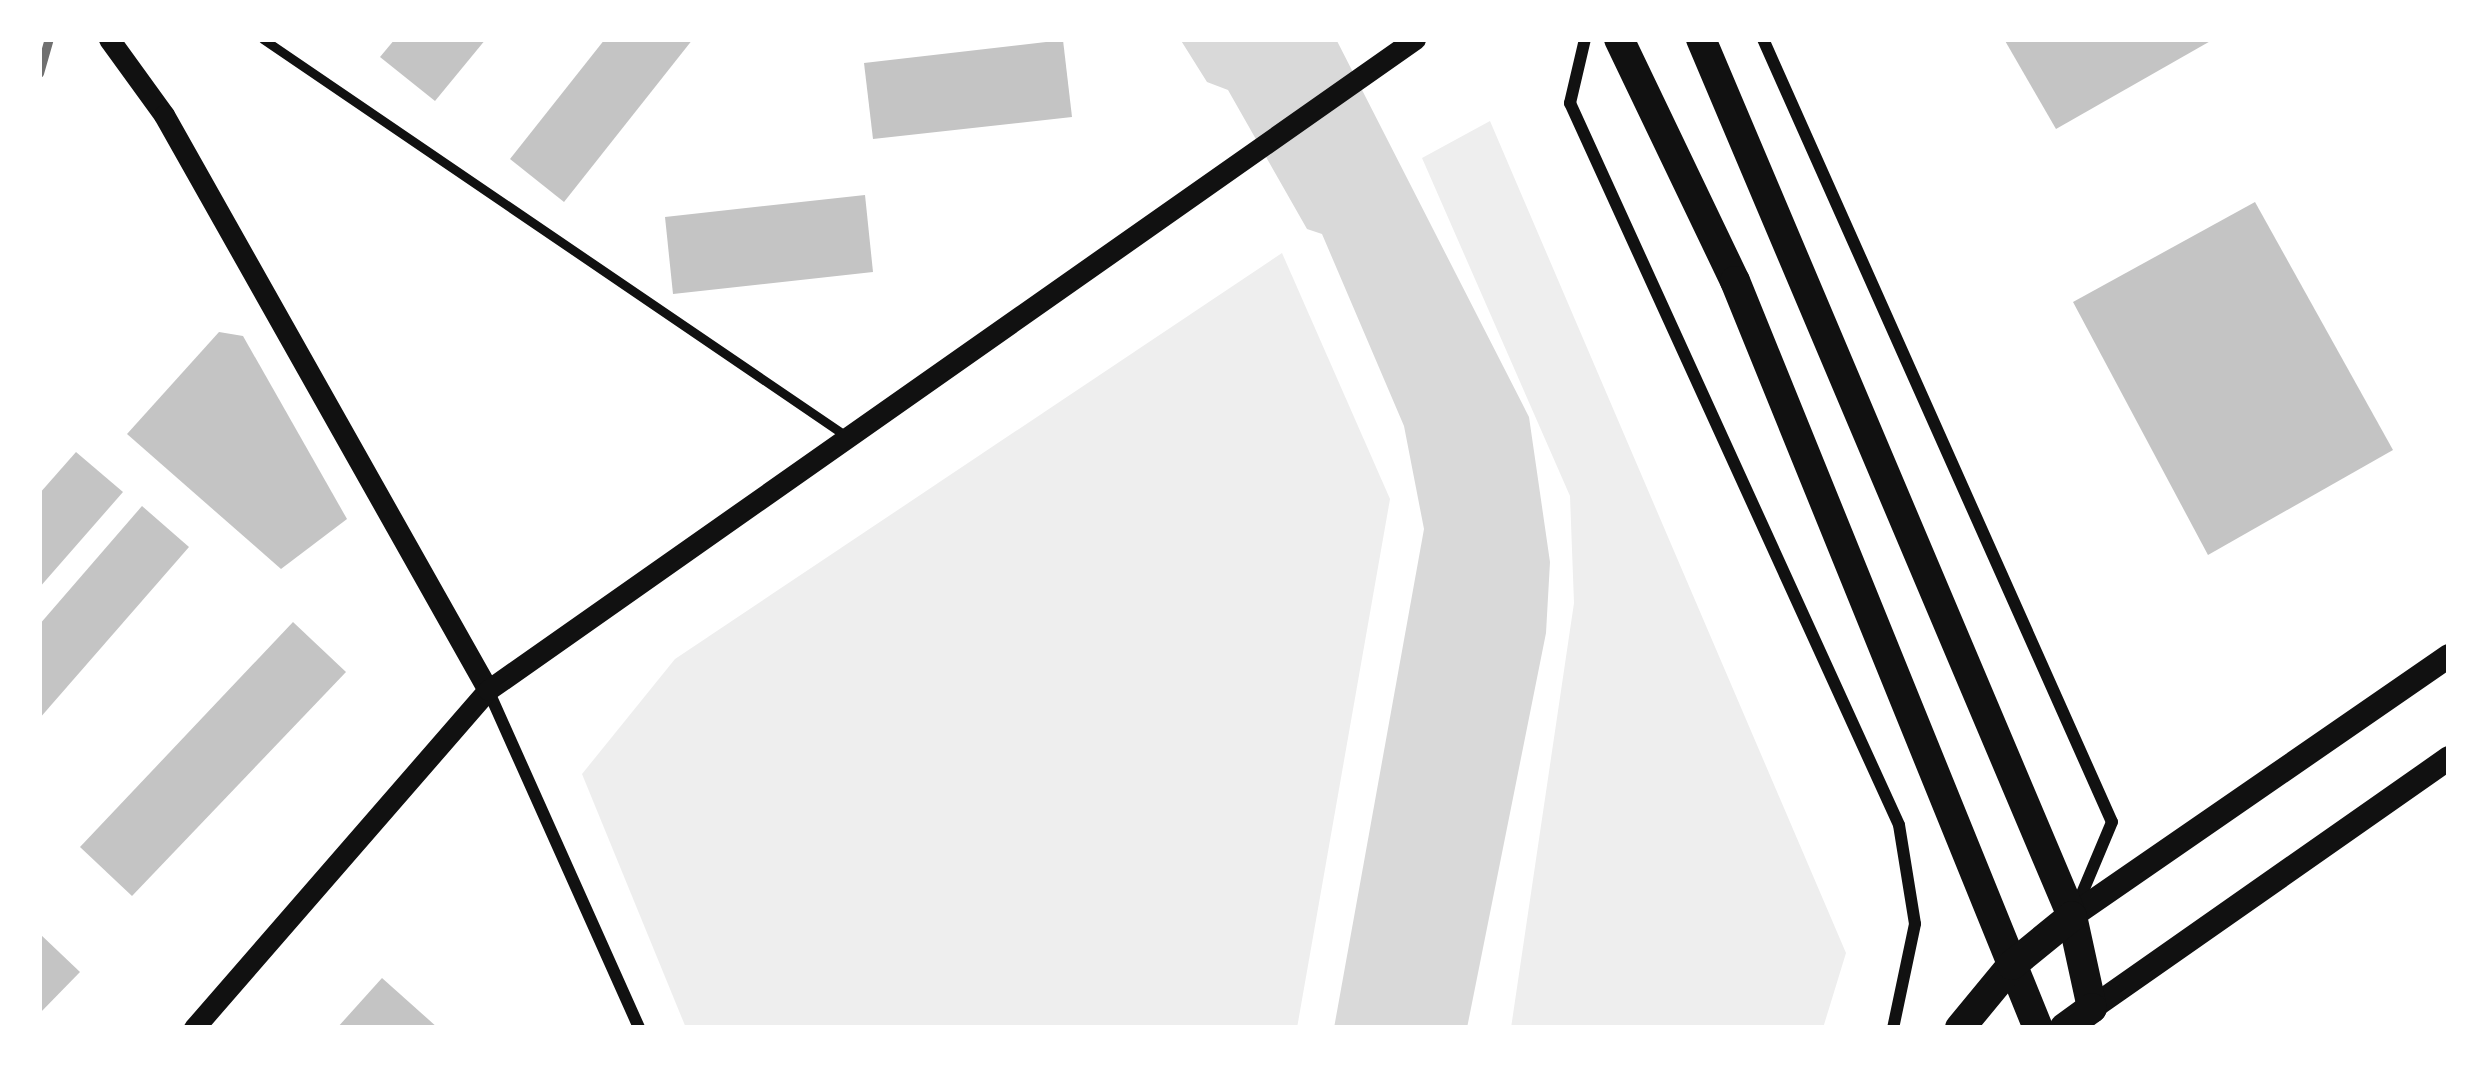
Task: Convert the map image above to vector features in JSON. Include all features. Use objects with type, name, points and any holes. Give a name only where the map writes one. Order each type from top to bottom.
[{"type":"highway","points":[[1619,39],[1735,281],[2038,1028]]},
{"type":"highway","points":[[1701,39],[2072,916],[2092,1008],[2064,1028]]},
{"type":"highway","points":[[1960,1028],[2012,965],[2072,916]]},
{"type":"main road","points":[[2072,916],[2449,656]]},
{"type":"main road","points":[[2092,1008],[2449,758]]},
{"type":"street","points":[[110,39],[164,115],[488,691],[639,1028]]},
{"type":"street","points":[[194,1028],[488,691],[1242,154],[1415,39]]},
{"type":"street","points":[[1586,39],[1570,103],[1899,825],[1915,924],[1893,1028]]},
{"type":"street","points":[[1763,39],[2112,822],[2072,916]]},
{"type":"lane","points":[[263,39],[846,436]]},
{"type":"shaded area","points":[[1180,39],[1336,39],[1529,417],[1550,562],[1546,633],[1467,1028],[1334,1028],[1424,529],[1404,426],[1322,234],[1307,229],[1228,90],[1207,82]]},
{"type":"shaded area","points":[[1490,121],[1846,953],[1823,1028],[1511,1028],[1574,603],[1570,496],[1422,158]]},
{"type":"shaded area","points":[[1282,253],[1390,499],[1297,1028],[686,1028],[582,774],[675,659]]},
{"type":"building","points":[[395,39],[486,39],[435,101],[380,57]]},
{"type":"building","points":[[605,39],[693,39],[564,202],[510,159]]},
{"type":"building","points":[[2004,39],[2214,39],[2056,129]]},
{"type":"building","points":[[1063,40],[1072,117],[873,139],[864,63]]},
{"type":"building","points":[[865,195],[873,272],[673,294],[665,217]]},
{"type":"building","points":[[2255,202],[2393,450],[2208,555],[2073,302]]},
{"type":"building","points":[[219,332],[243,336],[347,519],[281,569],[127,434]]},
{"type":"building","points":[[76,452],[123,492],[39,588],[39,494]]},
{"type":"building","points":[[142,506],[189,547],[39,719],[39,625]]},
{"type":"building","points":[[293,622],[346,672],[132,896],[80,847]]},
{"type":"building","points":[[39,933],[80,972],[39,1014]]},
{"type":"building","points":[[382,978],[438,1028],[337,1028]]},
{"type":"railway","points":[[39,73],[49,39]]}]
